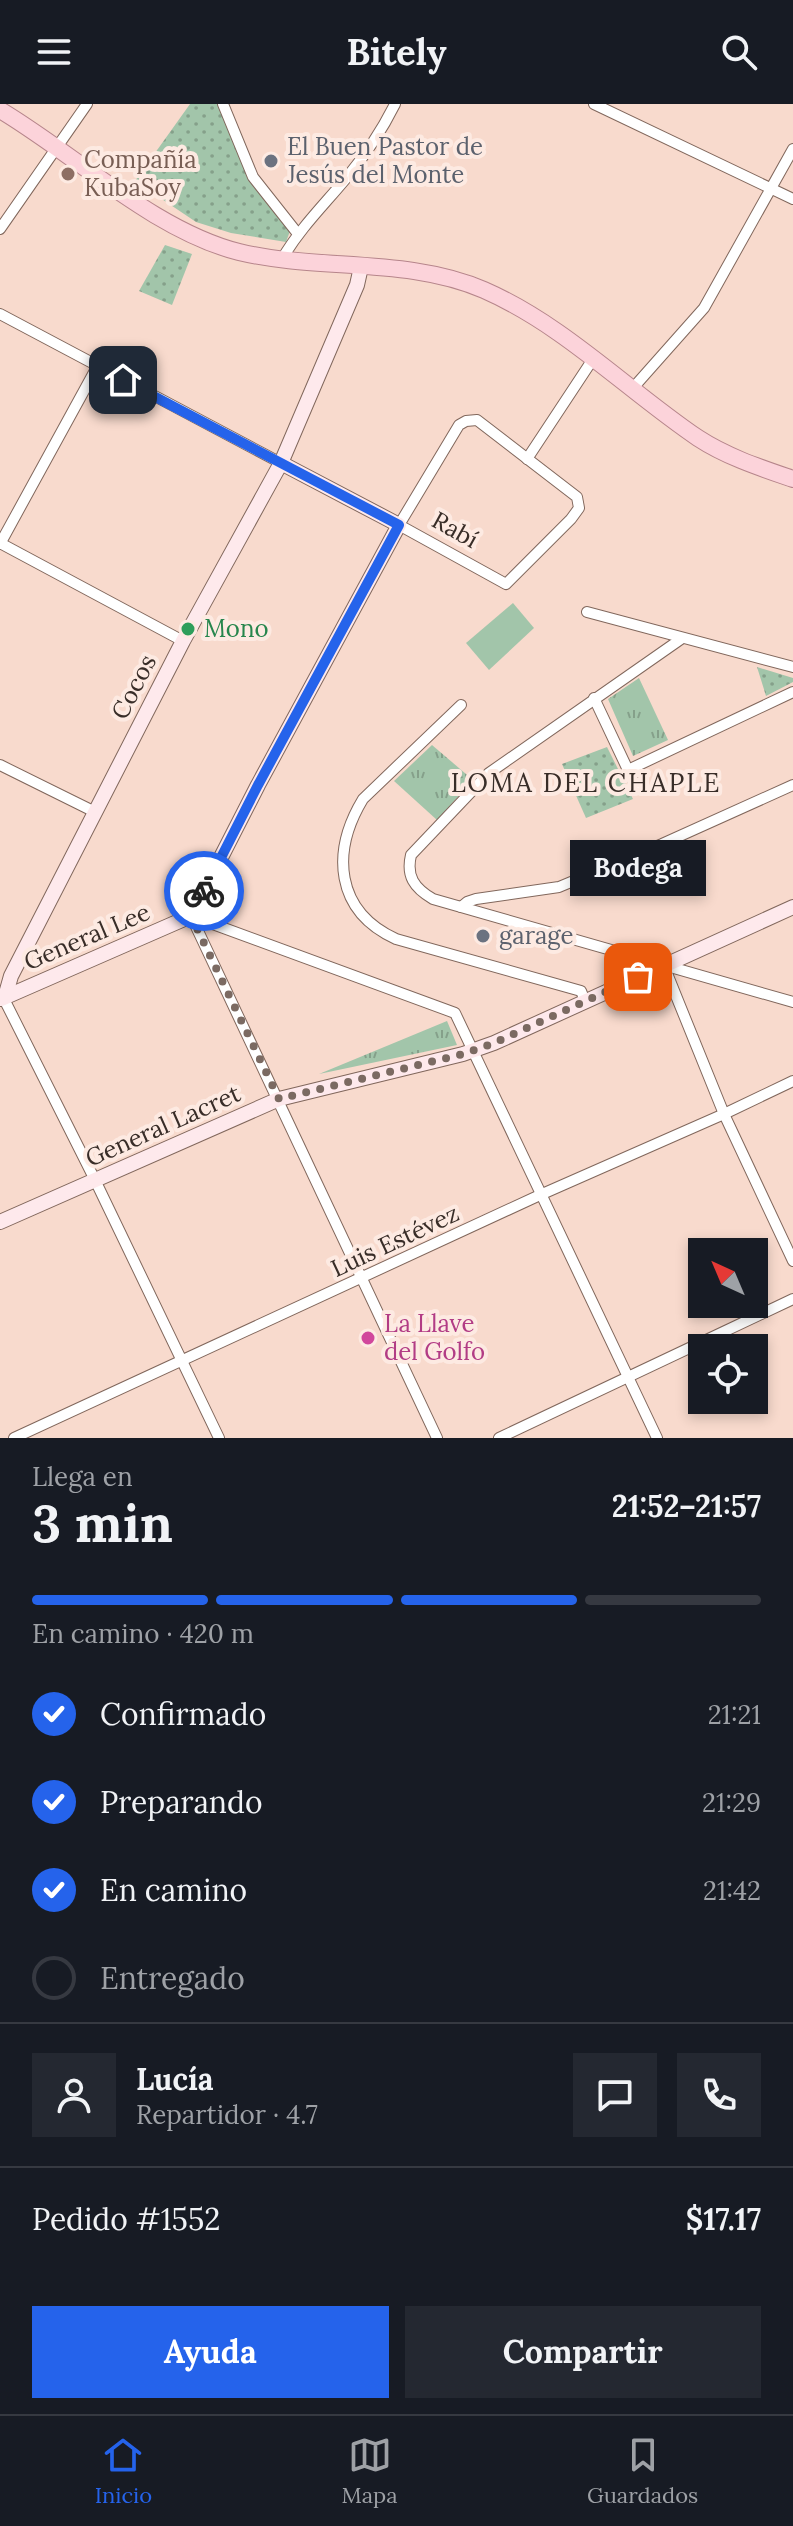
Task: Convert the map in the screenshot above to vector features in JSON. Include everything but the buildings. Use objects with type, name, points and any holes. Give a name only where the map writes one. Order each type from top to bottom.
[{"type":"main road","points":[[0,110],[191,236],[239,252],[435,275],[472,285],[528,314],[700,439],[727,454],[793,479]]},
{"type":"street","points":[[0,229],[87,104]]},
{"type":"street","points":[[223,104],[253,177],[298,234]]},
{"type":"street","points":[[282,259],[298,234],[349,175],[381,131],[395,104]]},
{"type":"street","points":[[601,106],[793,199]]},
{"type":"street","points":[[633,388],[704,308],[793,149]]},
{"type":"street","name":"Cocos","points":[[2,997],[183,641],[281,463],[357,285],[361,267]]},
{"type":"street","name":"Rabí","points":[[0,314],[506,584],[579,508],[577,497],[527,459]]},
{"type":"street","points":[[191,916],[399,525],[459,425],[477,420],[527,459],[593,359]]},
{"type":"street","points":[[97,367],[0,544],[183,641]]},
{"type":"street","points":[[587,612],[793,667]]},
{"type":"street","points":[[681,639],[489,773],[411,855],[408,870],[412,881],[433,899],[793,1002]]},
{"type":"street","points":[[628,770],[793,692]]},
{"type":"street","points":[[594,698],[636,787]]},
{"type":"street","points":[[461,705],[363,799],[351,818],[344,844],[342,865],[345,885],[362,914],[378,931],[396,939],[581,991],[585,1001]]},
{"type":"street","points":[[0,765],[95,812]]},
{"type":"street","points":[[461,907],[476,899],[559,887],[793,785]]},
{"type":"street","name":"General Lacret","points":[[0,1222],[279,1099],[473,1050],[793,907]]},
{"type":"street","points":[[191,916],[455,1013],[657,1438]]},
{"type":"street","points":[[191,916],[437,1438]]},
{"type":"street","name":"General Lee","points":[[2,997],[191,916]]},
{"type":"street","points":[[664,966],[724,1114],[793,1261]]},
{"type":"street","points":[[2,997],[95,1180],[219,1438]]},
{"type":"street","name":"Luis Estévez","points":[[14,1438],[793,1081]]},
{"type":"street","points":[[499,1438],[793,1299]]},
{"type":"green space","points":[[190,104],[221,104],[250,176],[290,231],[286,242],[231,233],[196,222],[135,181]]},
{"type":"green space","points":[[165,245],[192,254],[172,305],[139,291]]},
{"type":"green space","points":[[513,603],[534,628],[489,670],[466,643]]},
{"type":"green space","points":[[757,667],[793,678],[793,682],[766,696]]},
{"type":"green space","points":[[639,678],[668,740],[633,756],[608,699]]},
{"type":"green space","points":[[432,745],[473,780],[437,820],[394,781]]},
{"type":"green space","points":[[607,747],[633,799],[586,818],[562,764]]},
{"type":"green space","points":[[447,1021],[457,1045],[319,1074]]},
{"type":"way so far","points":[[204,891],[191,916],[279,1099],[463,1054],[494,1043],[638,977]]},
{"type":"place","name":"El Buen Pastor de Jesús del Monte","points":[[271,161]]},
{"type":"place","name":"Compañía KubaSoy","points":[[68,174]]},
{"type":"place","name":"Mono","points":[[188,629]]},
{"type":"place","name":"garage","points":[[483,936]]},
{"type":"place","name":"Bodega","points":[[638,977]]},
{"type":"place","name":"La Llave del Golfo","points":[[368,1338]]},
{"type":"district","name":"LOMA DEL CHAPLE","points":[[586,783]]},
{"type":"route","points":[[123,380],[399,525],[204,891]]}]
